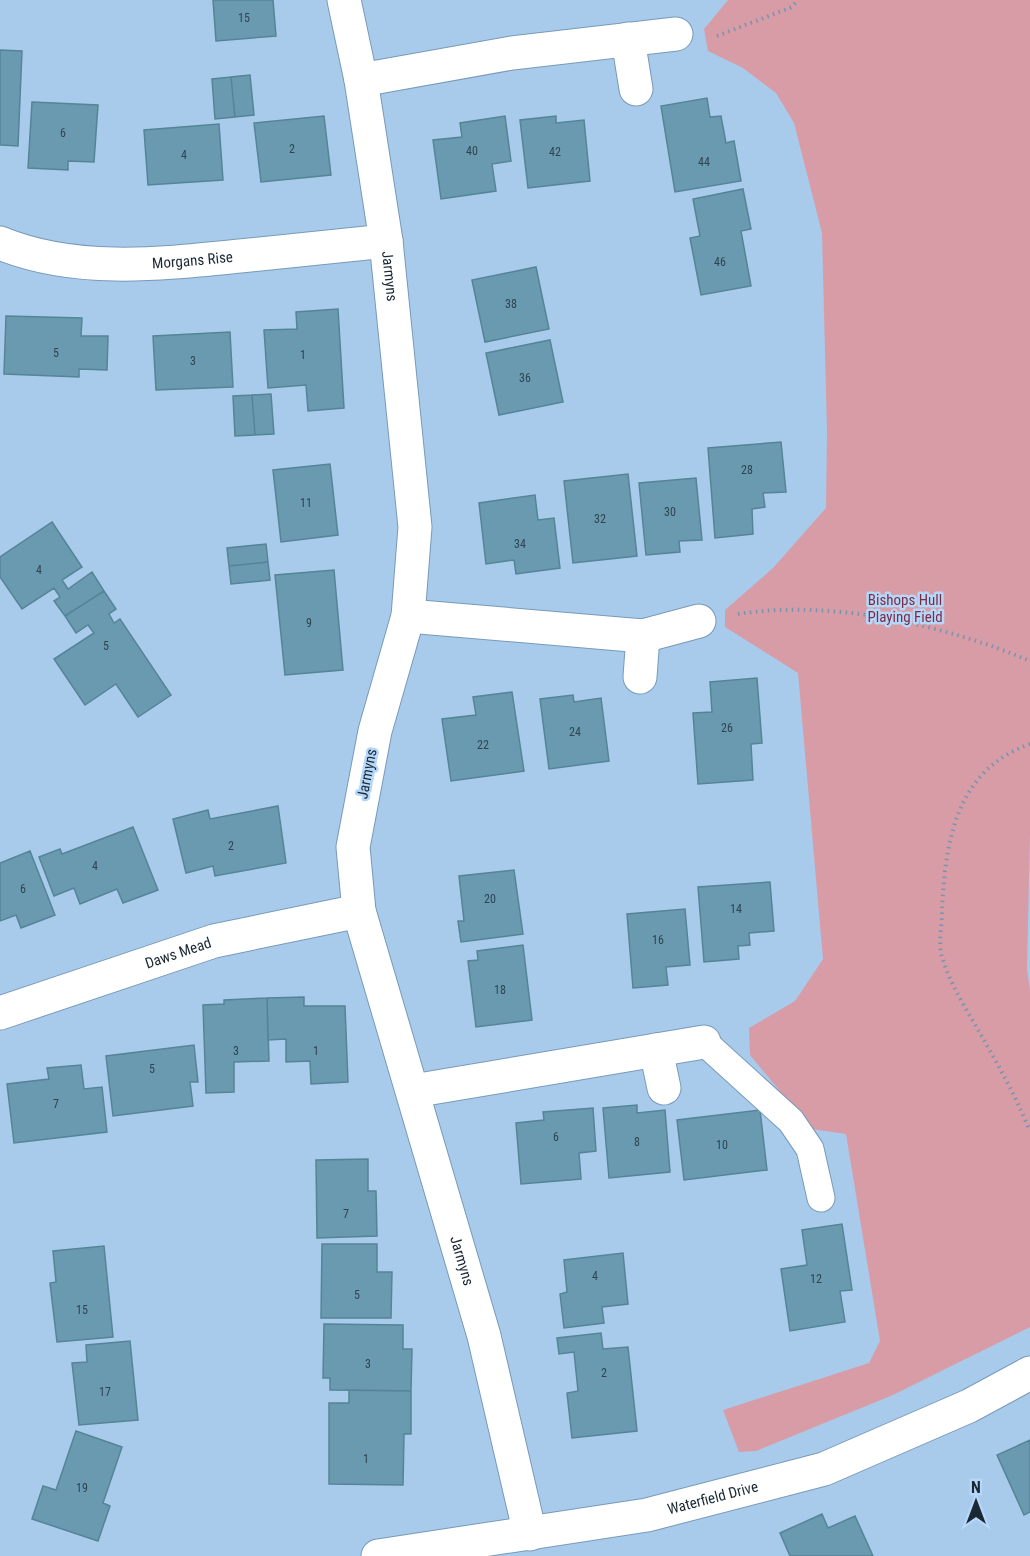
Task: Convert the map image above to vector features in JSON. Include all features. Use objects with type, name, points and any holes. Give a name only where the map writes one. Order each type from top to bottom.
[{"type":"street","name":"Jarmyns","points":[[344,0],[362,80],[386,241],[415,527],[408,616],[375,731],[353,847],[360,911],[484,1336],[530,1534]]},
{"type":"street","points":[[362,80],[512,53],[676,34]]},
{"type":"street","points":[[628,39],[636,89]]},
{"type":"street","name":"Morgans Rise","points":[[0,243],[14,249],[90,264],[180,262],[386,241]]},
{"type":"street","points":[[408,616],[643,636],[699,621]]},
{"type":"street","points":[[640,677],[643,636]]},
{"type":"street","name":"Daws Mead","points":[[0,1013],[214,941],[360,911]]},
{"type":"street","points":[[413,1091],[704,1042]]},
{"type":"street","points":[[656,1050],[664,1088]]},
{"type":"street","name":"Waterfield Drive","points":[[378,1556],[646,1515],[824,1469],[969,1406],[1030,1373]]},
{"type":"lane","points":[[704,1042],[791,1121],[810,1149],[821,1198]]},
{"type":"path","points":[[676,34],[708,39],[792,7],[798,0]]},
{"type":"path","points":[[699,621],[758,611],[808,610],[908,621],[995,646],[1030,661]]},
{"type":"path","points":[[1030,744],[1009,751],[984,770],[952,823],[943,893],[941,955],[962,1000],[1009,1084],[1030,1131]]},
{"type":"green space","name":"Bishops Hull Playing Field","points":[[728,0],[1030,0],[1030,834],[1027,969],[1030,990],[1030,1327],[893,1395],[756,1451],[739,1452],[723,1410],[869,1363],[880,1341],[846,1134],[811,1129],[750,1055],[749,1028],[795,1001],[823,959],[798,673],[725,627],[725,610],[773,568],[826,508],[827,432],[822,233],[794,123],[776,93],[743,68],[708,51],[704,29]]},
{"type":"building","points":[[213,0],[273,0],[276,36],[216,41]]},
{"type":"building","points":[[0,50],[22,51],[18,146],[0,145]]},
{"type":"building","points":[[250,75],[254,115],[235,117],[231,77]]},
{"type":"building","points":[[231,77],[235,117],[215,119],[212,79]]},
{"type":"building","points":[[707,98],[710,117],[721,116],[726,143],[734,141],[741,181],[675,192],[661,106]]},
{"type":"building","points":[[32,102],[98,105],[94,162],[68,161],[68,170],[28,168]]},
{"type":"building","points":[[324,116],[331,175],[261,182],[254,123]]},
{"type":"building","points":[[505,116],[511,161],[492,164],[496,191],[441,199],[433,140],[462,137],[460,123]]},
{"type":"building","points":[[556,116],[556,123],[584,120],[590,181],[528,188],[520,120]]},
{"type":"building","points":[[219,124],[223,180],[148,185],[144,130]]},
{"type":"building","points":[[743,189],[751,229],[741,231],[751,286],[701,295],[690,238],[700,236],[693,199]]},
{"type":"building","points":[[536,267],[549,329],[485,342],[472,280]]},
{"type":"building","points":[[338,309],[344,408],[308,411],[306,385],[268,388],[264,330],[297,329],[296,312]]},
{"type":"building","points":[[6,316],[82,318],[81,336],[108,336],[107,370],[79,369],[79,377],[4,374]]},
{"type":"building","points":[[230,332],[233,387],[156,390],[153,336]]},
{"type":"building","points":[[550,340],[563,402],[499,415],[486,353]]},
{"type":"building","points":[[271,394],[274,434],[255,435],[252,395]]},
{"type":"building","points":[[252,395],[255,435],[235,436],[233,396]]},
{"type":"building","points":[[781,442],[786,492],[763,493],[765,507],[752,509],[753,534],[715,538],[708,448]]},
{"type":"building","points":[[330,464],[338,535],[281,542],[273,470]]},
{"type":"building","points":[[628,474],[637,556],[573,563],[564,481]]},
{"type":"building","points":[[696,478],[702,540],[679,541],[680,552],[646,555],[639,483]]},
{"type":"building","points":[[535,495],[538,520],[554,518],[560,568],[516,574],[514,560],[486,564],[479,503]]},
{"type":"building","points":[[52,522],[82,567],[62,580],[68,589],[92,572],[104,591],[65,616],[54,601],[60,597],[54,588],[22,609],[0,577],[0,557]]},
{"type":"building","points":[[266,544],[268,562],[229,566],[227,548]]},
{"type":"building","points":[[268,562],[270,580],[231,584],[229,566]]},
{"type":"building","points":[[334,570],[343,670],[285,675],[275,575]]},
{"type":"building","points":[[104,591],[116,609],[109,614],[114,623],[120,619],[171,695],[138,717],[116,684],[85,705],[54,659],[94,633],[88,625],[76,633],[65,616]]},
{"type":"building","points":[[757,678],[762,743],[751,744],[753,780],[698,784],[693,713],[712,712],[710,682]]},
{"type":"building","points":[[512,692],[524,771],[451,781],[442,719],[476,715],[473,697]]},
{"type":"building","points":[[573,695],[574,702],[601,698],[609,761],[549,769],[540,699]]},
{"type":"building","points":[[278,806],[286,863],[215,876],[213,866],[186,873],[173,819],[208,810],[210,819]]},
{"type":"building","points":[[133,827],[158,890],[123,903],[117,889],[80,904],[74,888],[54,896],[39,857],[60,849],[62,854]]},
{"type":"building","points":[[30,851],[55,915],[21,928],[16,915],[0,921],[0,863]]},
{"type":"building","points":[[514,870],[523,934],[461,942],[458,921],[464,921],[459,876]]},
{"type":"building","points":[[770,882],[774,931],[749,933],[750,945],[738,946],[739,959],[704,962],[698,887]]},
{"type":"building","points":[[685,909],[690,965],[666,967],[668,985],[633,988],[627,914]]},
{"type":"building","points":[[523,945],[532,1020],[476,1027],[468,961],[478,960],[477,951]]},
{"type":"building","points":[[304,997],[304,1006],[345,1006],[348,1082],[311,1084],[310,1061],[286,1062],[286,1039],[268,1040],[267,998]]},
{"type":"building","points":[[267,998],[269,1061],[234,1062],[234,1092],[206,1093],[203,1005],[224,1004],[224,1000]]},
{"type":"building","points":[[194,1045],[198,1082],[190,1082],[193,1106],[113,1116],[106,1056]]},
{"type":"building","points":[[81,1065],[84,1089],[102,1087],[107,1132],[14,1143],[7,1084],[49,1079],[47,1068]]},
{"type":"building","points":[[637,1105],[637,1113],[665,1110],[670,1172],[609,1178],[603,1108]]},
{"type":"building","points":[[593,1108],[596,1151],[579,1153],[581,1179],[521,1184],[516,1123],[544,1120],[543,1112]]},
{"type":"building","points":[[760,1110],[767,1170],[684,1180],[677,1120]]},
{"type":"building","points":[[368,1159],[368,1191],[376,1191],[377,1236],[317,1238],[316,1160]]},
{"type":"building","points":[[842,1224],[852,1290],[840,1291],[845,1322],[790,1331],[781,1269],[807,1265],[802,1230]]},
{"type":"building","points":[[322,1244],[377,1244],[377,1272],[392,1272],[391,1318],[321,1318]]},
{"type":"building","points":[[104,1246],[113,1337],[57,1342],[50,1283],[56,1282],[53,1251]]},
{"type":"building","points":[[623,1253],[628,1304],[602,1307],[604,1323],[564,1328],[560,1294],[567,1292],[564,1260]]},
{"type":"building","points":[[324,1324],[403,1325],[403,1349],[412,1349],[411,1391],[330,1390],[330,1378],[323,1378]]},
{"type":"building","points":[[601,1333],[603,1349],[628,1347],[637,1431],[572,1438],[567,1393],[578,1391],[574,1352],[559,1354],[557,1338]]},
{"type":"building","points":[[130,1341],[138,1420],[79,1425],[72,1363],[87,1362],[86,1345]]},
{"type":"building","points":[[349,1390],[411,1391],[411,1434],[404,1434],[403,1485],[329,1484],[329,1403],[349,1403]]},
{"type":"building","points":[[76,1431],[122,1447],[103,1503],[110,1506],[98,1541],[32,1519],[43,1486],[56,1490]]},
{"type":"building","points":[[1030,1440],[1030,1512],[1024,1515],[997,1455]]},
{"type":"building","points":[[822,1514],[828,1528],[855,1516],[873,1556],[790,1556],[780,1533]]}]
